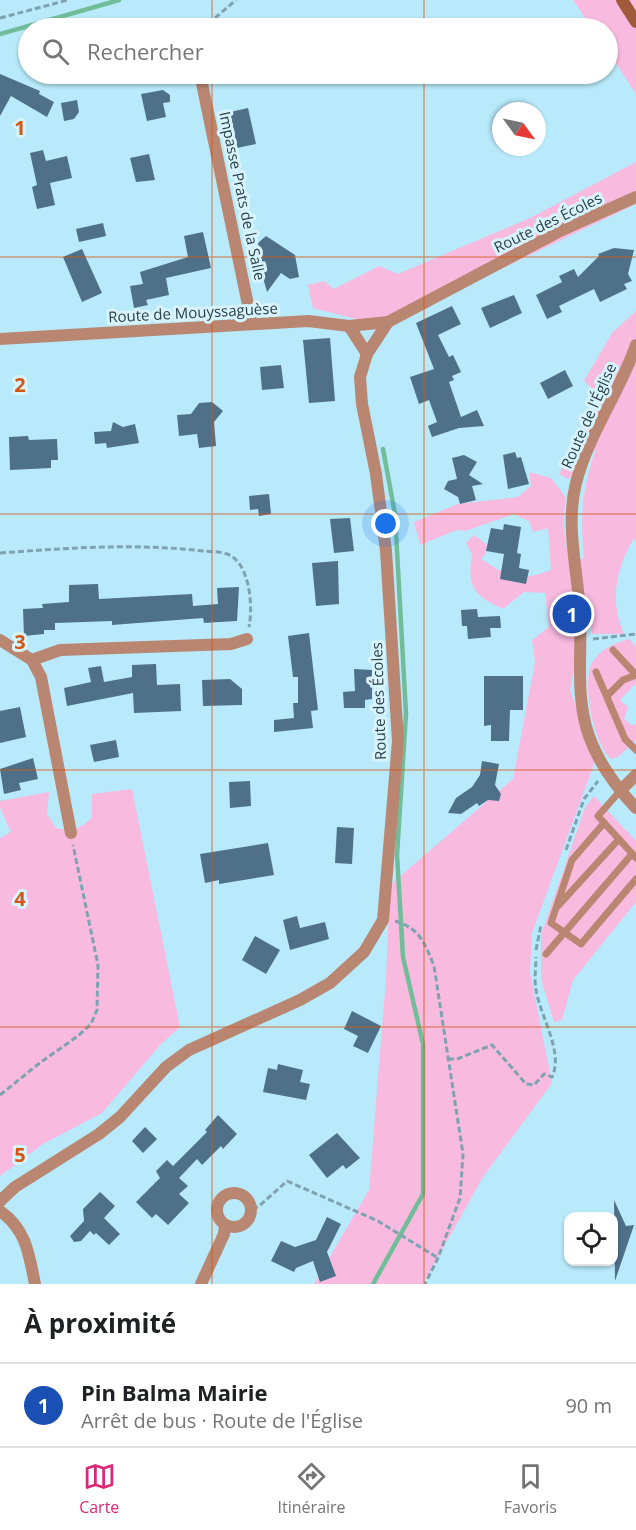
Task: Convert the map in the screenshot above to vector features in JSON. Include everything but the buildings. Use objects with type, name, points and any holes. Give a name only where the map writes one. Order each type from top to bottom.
[{"type":"street","points":[[622,0],[636,22]]},
{"type":"street","name":"Impasse Prats de la Salle","points":[[202,84],[252,324]]},
{"type":"street","name":"Route des Écoles","points":[[0,1201],[15,1187],[99,1134],[120,1116],[166,1067],[189,1050],[300,1000],[330,983],[364,952],[382,920],[398,741],[386,551],[376,474],[362,404],[360,377],[367,354],[388,322],[560,231],[636,197]]},
{"type":"street","name":"Route de Mouyssaguèse","points":[[0,339],[308,321],[349,326],[388,322]]},
{"type":"street","points":[[349,326],[367,354]]},
{"type":"street","name":"Route de l'Église","points":[[636,345],[627,372],[583,461],[573,498],[572,534],[580,640],[581,696],[588,735],[596,754],[620,791],[636,808]]},
{"type":"street","points":[[32,660],[60,650],[231,644],[247,639]]},
{"type":"street","points":[[0,640],[32,660],[41,677],[71,833]]},
{"type":"street","points":[[620,791],[636,775]]},
{"type":"street","points":[[236,1192],[243,1196],[252,1208],[250,1217],[244,1225],[234,1227],[225,1225],[218,1216],[218,1204],[225,1195],[236,1192]]},
{"type":"street","points":[[0,1211],[12,1219],[26,1241],[35,1284]]},
{"type":"street","points":[[201,1284],[224,1234],[225,1225]]},
{"type":"lane","points":[[607,696],[623,680],[636,675],[613,650]]},
{"type":"lane","points":[[596,672],[625,739],[636,750]]},
{"type":"lane","points":[[546,954],[634,856],[598,816],[620,791]]},
{"type":"lane","points":[[604,823],[572,860],[551,923],[581,944],[636,879]]},
{"type":"lane","points":[[556,908],[619,839]]},
{"type":"path","points":[[0,18],[68,0]]},
{"type":"path","points":[[215,18],[236,0]]},
{"type":"path","points":[[0,553],[108,545],[173,547],[232,555],[242,566],[246,576],[250,623],[247,639]]},
{"type":"path","points":[[580,640],[636,634]]},
{"type":"path","points":[[0,1095],[78,1036],[91,1024],[97,1010],[100,990],[98,965],[71,833]]},
{"type":"path","points":[[394,921],[417,931],[424,941],[434,966],[463,1154],[460,1198],[438,1258],[424,1284]]},
{"type":"path","points":[[448,1059],[457,1059],[492,1045],[526,1084],[534,1085],[541,1075],[552,1077],[554,1072],[554,1052],[546,1027]]},
{"type":"path","points":[[252,1208],[258,1207],[287,1181],[378,1221],[438,1258]]},
{"type":"shaded area","points":[[573,0],[636,0],[636,94],[618,66],[618,18],[585,18]]},
{"type":"shaded area","points":[[636,162],[636,204],[383,326],[313,308],[308,285],[324,281],[334,289],[379,266],[398,274],[530,218]]},
{"type":"shaded area","points":[[636,311],[636,544],[634,538],[619,573],[616,597],[619,621],[624,634],[592,634],[588,613],[575,616],[576,658],[570,690],[596,759],[532,933],[530,973],[552,1083],[483,1177],[423,1284],[314,1284],[369,1190],[386,978],[390,885],[513,779],[535,662],[532,640],[549,627],[545,593],[524,592],[503,609],[485,599],[474,589],[471,575],[472,554],[466,543],[474,535],[490,547],[481,559],[507,574],[531,576],[551,570],[548,528],[533,532],[529,521],[514,514],[465,531],[457,530],[420,545],[414,522],[458,504],[518,497],[531,486],[529,472],[551,478],[566,498],[564,531],[571,563],[584,558],[583,502],[596,448],[568,479],[559,474],[597,393],[584,381],[612,333]]},
{"type":"shaded area","points":[[629,639],[636,647],[636,683],[620,700],[628,707],[624,719],[631,725],[636,724],[636,740],[618,757],[611,759],[599,741],[591,714],[589,674],[591,665],[602,651]]},
{"type":"shaded area","points":[[132,789],[180,1027],[161,1044],[102,1113],[43,1144],[0,1176],[0,838],[11,832],[0,808],[0,801],[49,792],[47,814],[56,828],[67,830],[80,827],[92,817],[92,794]]},
{"type":"shaded area","points":[[594,796],[636,841],[636,902],[573,980],[562,1020],[554,1022],[541,979],[541,935],[585,808]]},
{"type":"waterway","points":[[56,18],[119,0]]},
{"type":"waterway","points":[[0,34],[18,29]]},
{"type":"waterway","points":[[373,1284],[423,1194],[423,1044],[403,957],[397,855],[406,714],[395,514],[383,449]]},
{"type":"place","name":"Pin Balma Mairie","points":[[572,614]]}]
